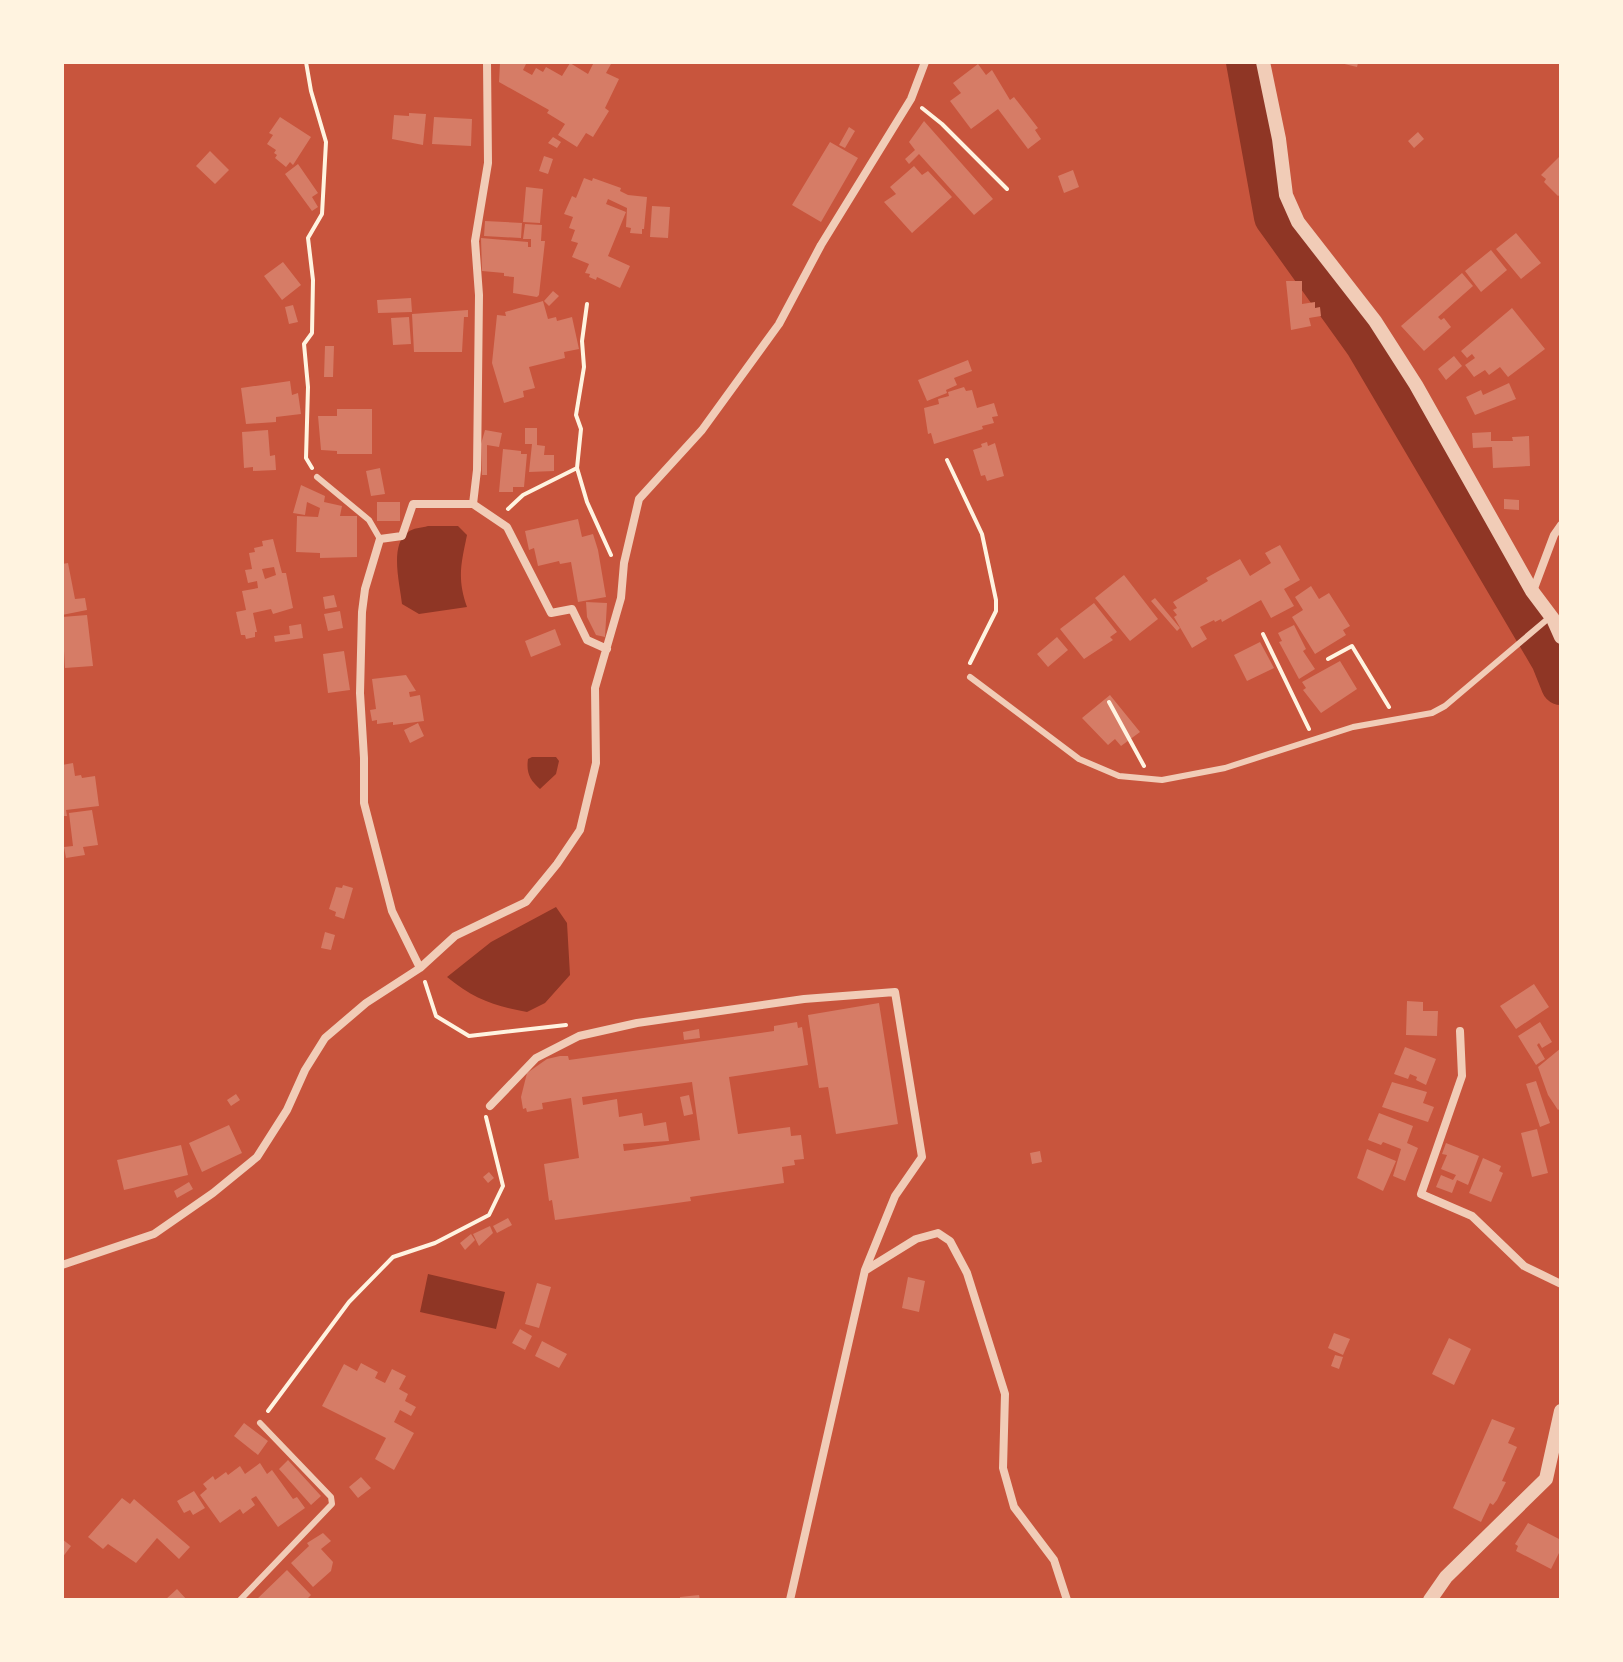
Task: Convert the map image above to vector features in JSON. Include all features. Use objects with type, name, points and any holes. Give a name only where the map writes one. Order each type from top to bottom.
[{"type":"street","points":[[473,504],[477,470],[479,295],[475,241],[488,163],[487,62]]},
{"type":"street","points":[[62,1265],[154,1234],[213,1193],[257,1157],[287,1110],[305,1070],[325,1038],[366,1003],[420,968],[455,936],[526,902],[580,830],[596,763],[595,688],[621,598],[624,563],[639,499],[702,430],[779,324],[821,245],[911,99],[924,62]]},
{"type":"street","points":[[1263,62],[1279,139],[1286,195],[1298,222],[1375,321],[1416,385],[1561,637]]},
{"type":"street","points":[[420,968],[392,911],[364,803],[360,693],[362,612],[365,589],[380,539],[402,536],[413,504],[473,504],[507,527],[551,613],[572,609],[587,640],[607,649]]},
{"type":"street","points":[[1532,591],[1561,525]]},
{"type":"street","points":[[490,1106],[536,1058],[579,1036],[637,1023],[804,999],[895,992],[922,1157],[895,1196],[865,1270],[790,1600]]},
{"type":"street","points":[[1460,1031],[1462,1076],[1421,1194],[1472,1216],[1524,1266],[1561,1284]]},
{"type":"street","points":[[865,1270],[916,1239],[938,1233],[950,1241],[967,1273],[1005,1394],[1003,1468],[1014,1507],[1054,1560],[1067,1600]]},
{"type":"street","points":[[1430,1600],[1446,1577],[1546,1479],[1561,1411]]},
{"type":"lane","points":[[317,477],[369,520],[380,539]]},
{"type":"lane","points":[[970,677],[1079,759],[1119,776],[1162,780],[1225,768],[1353,727],[1432,713],[1445,706],[1553,615]]},
{"type":"lane","points":[[240,1600],[332,1504],[331,1497],[260,1423]]},
{"type":"path","points":[[306,62],[326,142],[322,214],[308,238],[313,280],[312,333],[304,344],[308,387],[306,458],[317,477]]},
{"type":"path","points":[[911,99],[942,124],[1007,189]]},
{"type":"path","points":[[587,304],[582,341],[584,367],[576,415],[581,429],[577,468],[582,491],[623,585]]},
{"type":"path","points":[[947,460],[982,534],[996,600],[996,611],[968,667],[970,677]]},
{"type":"path","points":[[486,511],[504,512],[523,495],[577,468]]},
{"type":"path","points":[[1263,634],[1314,739]]},
{"type":"path","points":[[1328,659],[1352,646],[1397,719]]},
{"type":"path","points":[[1109,702],[1145,767],[1162,780]]},
{"type":"path","points":[[420,968],[436,1016],[469,1036]]},
{"type":"path","points":[[260,1423],[349,1302],[393,1257],[435,1243],[489,1215],[503,1186],[486,1119],[490,1106]]},
{"type":"shaded area","points":[[428,526],[458,526],[467,535],[461,571],[467,607],[419,614],[402,604],[397,565],[399,546],[408,532]]},
{"type":"shaded area","points":[[556,757],[559,761],[556,774],[540,789],[528,772],[528,759]]},
{"type":"shaded area","points":[[556,907],[567,923],[570,975],[545,1003],[527,1012],[504,1007],[475,996],[447,977],[491,942]]},
{"type":"shaded area","points":[[428,1274],[505,1292],[496,1329],[420,1312]]},
{"type":"building","points":[[527,62],[523,70],[532,75],[536,68],[543,72],[546,67],[562,76],[570,63],[588,74],[594,62],[611,64],[606,73],[619,79],[605,108],[609,111],[593,137],[586,133],[577,147],[558,135],[565,124],[547,113],[549,110],[499,82],[500,63]]},
{"type":"building","points":[[1336,62],[1354,62],[1358,63],[1357,67]]},
{"type":"building","points":[[978,64],[986,75],[992,70],[1010,100],[1014,97],[1038,128],[1035,130],[1041,139],[1028,149],[998,109],[971,129],[950,101],[961,93],[953,83]]},
{"type":"building","points":[[409,113],[426,114],[423,145],[392,139],[394,115],[409,116]]},
{"type":"building","points":[[280,117],[311,137],[293,165],[290,162],[286,167],[275,158],[276,150],[267,144],[273,135],[269,133]]},
{"type":"building","points":[[434,117],[472,119],[471,146],[432,144]]},
{"type":"building","points":[[924,121],[993,199],[974,215],[919,154],[909,164],[905,159],[915,150],[909,142]]},
{"type":"building","points":[[849,127],[855,131],[845,148],[839,145]]},
{"type":"building","points":[[1418,132],[1424,139],[1414,148],[1408,141]]},
{"type":"building","points":[[553,137],[561,142],[557,148],[548,143]]},
{"type":"building","points":[[830,142],[858,158],[821,222],[792,205]]},
{"type":"building","points":[[210,151],[229,170],[215,184],[196,166]]},
{"type":"building","points":[[1561,155],[1561,194],[1558,196],[1541,175]]},
{"type":"building","points":[[544,156],[553,159],[548,174],[539,171]]},
{"type":"building","points":[[298,164],[318,193],[312,197],[318,207],[312,211],[285,174]]},
{"type":"building","points":[[914,166],[922,175],[928,171],[952,197],[912,233],[884,202],[896,194],[890,187]]},
{"type":"building","points":[[1073,170],[1079,187],[1064,193],[1058,176]]},
{"type":"building","points":[[584,178],[621,188],[620,191],[628,195],[647,197],[642,234],[630,233],[631,228],[626,227],[627,208],[608,199],[606,204],[626,212],[608,256],[630,266],[620,288],[597,277],[596,280],[589,277],[590,274],[585,273],[589,264],[572,257],[578,243],[571,241],[575,230],[569,228],[573,217],[564,214],[572,196],[576,198]]},
{"type":"building","points":[[526,187],[543,189],[540,223],[523,222]]},
{"type":"building","points":[[652,206],[670,207],[668,238],[650,237]]},
{"type":"building","points":[[485,221],[522,223],[521,238],[484,236]]},
{"type":"building","points":[[525,224],[542,225],[541,241],[545,241],[537,297],[513,293],[514,277],[482,271],[481,238],[528,242],[528,247],[531,247],[531,239],[523,239]]},
{"type":"building","points":[[1516,233],[1541,263],[1521,279],[1496,249]]},
{"type":"building","points":[[1491,250],[1507,270],[1481,292],[1465,271]]},
{"type":"building","points":[[283,262],[301,285],[282,300],[264,276]]},
{"type":"building","points":[[1462,273],[1473,286],[1438,317],[1441,320],[1444,318],[1451,327],[1424,351],[1401,326]]},
{"type":"building","points":[[1286,281],[1302,281],[1302,304],[1315,302],[1315,308],[1320,307],[1321,316],[1309,318],[1311,326],[1291,330]]},
{"type":"building","points":[[553,291],[559,296],[549,306],[544,301]]},
{"type":"building","points":[[411,298],[412,312],[378,313],[377,300]]},
{"type":"building","points":[[543,301],[548,319],[556,317],[557,321],[572,317],[579,349],[564,352],[565,358],[529,367],[535,388],[523,391],[524,397],[504,403],[492,363],[497,315],[506,316],[505,312]]},
{"type":"building","points":[[293,305],[298,322],[289,324],[285,307]]},
{"type":"building","points":[[1512,308],[1545,349],[1508,377],[1500,367],[1489,375],[1485,370],[1474,377],[1465,365],[1475,358],[1472,354],[1467,358],[1461,351]]},
{"type":"building","points":[[468,310],[468,317],[464,317],[462,352],[414,352],[412,314]]},
{"type":"building","points":[[409,317],[411,344],[393,345],[391,318]]},
{"type":"building","points":[[325,346],[334,346],[333,377],[324,377]]},
{"type":"building","points":[[1454,356],[1462,366],[1446,380],[1438,369]]},
{"type":"building","points":[[968,360],[972,371],[954,378],[957,385],[946,390],[947,393],[927,401],[918,380]]},
{"type":"building","points":[[290,381],[292,395],[298,393],[301,414],[276,417],[276,422],[246,424],[241,388]]},
{"type":"building","points":[[1509,383],[1516,399],[1475,415],[1466,397],[1481,390],[1483,395]]},
{"type":"building","points":[[964,387],[966,391],[972,390],[977,408],[994,403],[998,416],[992,417],[994,423],[982,426],[983,429],[934,444],[931,433],[928,434],[924,408],[939,404],[938,399],[949,396],[948,392]]},
{"type":"building","points":[[337,409],[372,409],[372,454],[337,454],[337,451],[321,450],[318,416],[337,416]]},
{"type":"building","points":[[525,428],[537,428],[537,445],[545,446],[544,455],[554,455],[554,471],[529,472],[532,444],[525,444]]},
{"type":"building","points":[[268,430],[270,456],[275,455],[276,470],[253,471],[253,467],[244,468],[242,432]]},
{"type":"building","points":[[485,430],[502,433],[499,447],[487,445],[487,475],[482,475],[481,444]]},
{"type":"building","points":[[1491,432],[1491,441],[1513,441],[1512,437],[1529,436],[1530,466],[1493,468],[1492,447],[1473,448],[1472,433]]},
{"type":"building","points":[[987,442],[988,446],[995,443],[1004,476],[987,481],[985,475],[981,476],[973,450]]},
{"type":"building","points":[[503,449],[527,454],[524,487],[513,487],[513,492],[499,492]]},
{"type":"building","points":[[380,468],[385,494],[371,496],[366,471]]},
{"type":"building","points":[[301,485],[325,496],[324,502],[342,506],[340,516],[357,516],[357,557],[320,558],[320,553],[296,552],[297,516],[318,517],[320,508],[307,502],[305,515],[293,513]]},
{"type":"building","points":[[1504,499],[1519,500],[1519,510],[1504,509]]},
{"type":"building","points":[[377,502],[400,502],[400,521],[377,521]]},
{"type":"building","points":[[578,519],[582,537],[593,534],[606,597],[578,602],[571,562],[560,564],[559,561],[538,566],[534,548],[529,550],[525,531]]},
{"type":"building","points":[[273,539],[282,573],[286,573],[293,608],[273,614],[271,609],[253,613],[257,632],[255,637],[246,639],[245,635],[241,635],[236,612],[246,610],[242,591],[258,588],[257,581],[248,583],[245,570],[252,569],[249,553],[263,546],[262,541]],"holes":[[[274,567],[276,575],[265,579],[262,569]]]},
{"type":"building","points":[[1280,545],[1300,580],[1284,589],[1294,606],[1271,618],[1261,600],[1222,622],[1221,619],[1214,620],[1200,627],[1207,639],[1192,648],[1174,617],[1177,615],[1173,610],[1177,608],[1173,602],[1240,559],[1250,576],[1271,563],[1265,553]]},
{"type":"building","points":[[68,563],[75,599],[85,598],[87,610],[62,615],[62,564]]},
{"type":"building","points":[[1124,575],[1158,619],[1130,641],[1095,598]]},
{"type":"building","points":[[1311,586],[1319,599],[1329,593],[1350,626],[1343,630],[1346,635],[1315,654],[1292,617],[1303,610],[1295,597]]},
{"type":"building","points":[[334,595],[337,607],[325,609],[323,597]]},
{"type":"building","points":[[1155,598],[1180,628],[1177,631],[1151,601]]},
{"type":"building","points":[[586,602],[607,603],[605,637],[596,635],[587,617]]},
{"type":"building","points":[[1094,603],[1117,632],[1110,637],[1113,640],[1084,659],[1060,629]]},
{"type":"building","points":[[340,611],[343,628],[328,631],[324,614]]},
{"type":"building","points":[[87,615],[93,666],[65,668],[62,617]]},
{"type":"building","points":[[301,624],[303,638],[275,642],[274,636],[290,634],[289,626]]},
{"type":"building","points":[[1294,625],[1306,649],[1303,651],[1315,669],[1299,679],[1279,642],[1282,641],[1278,633]]},
{"type":"building","points":[[555,629],[561,645],[531,657],[525,641]]},
{"type":"building","points":[[1057,637],[1068,650],[1048,667],[1037,654]]},
{"type":"building","points":[[1260,642],[1274,668],[1247,681],[1234,655]]},
{"type":"building","points":[[344,651],[350,690],[328,693],[323,654]]},
{"type":"building","points":[[1340,661],[1357,689],[1321,713],[1303,690],[1306,688],[1302,682]]},
{"type":"building","points":[[406,675],[416,691],[409,692],[410,697],[420,695],[424,721],[393,725],[393,722],[377,724],[377,720],[372,721],[370,710],[376,709],[372,679]]},
{"type":"building","points":[[1110,695],[1140,732],[1121,746],[1115,739],[1108,745],[1082,718]]},
{"type":"building","points":[[418,723],[424,736],[410,743],[404,730]]},
{"type":"building","points":[[73,763],[75,776],[95,776],[99,806],[66,810],[67,816],[62,816],[62,765]]},
{"type":"building","points":[[92,810],[98,845],[83,847],[85,855],[66,858],[64,847],[73,846],[69,813]]},
{"type":"building","points":[[343,885],[353,888],[344,919],[335,916],[336,912],[329,909],[336,887],[342,888]]},
{"type":"building","points":[[325,932],[335,935],[331,950],[321,948]]},
{"type":"building","points":[[1534,984],[1549,1007],[1516,1029],[1500,1006]]},
{"type":"building","points":[[1407,1001],[1423,1002],[1423,1011],[1438,1011],[1437,1036],[1406,1035]]},
{"type":"building","points":[[879,1003],[898,1124],[836,1134],[828,1087],[819,1088],[808,1015]]},
{"type":"building","points":[[797,1022],[798,1028],[802,1027],[808,1065],[729,1077],[738,1134],[790,1127],[791,1136],[801,1135],[804,1159],[794,1160],[795,1165],[782,1167],[784,1183],[690,1197],[691,1201],[555,1220],[544,1164],[579,1158],[571,1098],[542,1103],[543,1109],[527,1112],[526,1108],[523,1109],[521,1097],[527,1073],[547,1059],[560,1056],[568,1056],[569,1060],[774,1031],[774,1026]],"holes":[[[692,1082],[700,1140],[624,1151],[623,1144],[669,1141],[666,1122],[644,1126],[642,1113],[619,1117],[617,1099],[583,1105],[582,1097]]]},
{"type":"building","points":[[1540,1022],[1552,1042],[1542,1048],[1539,1043],[1537,1045],[1545,1059],[1536,1065],[1518,1036]]},
{"type":"building","points":[[699,1029],[700,1038],[684,1040],[683,1032]]},
{"type":"building","points":[[1405,1047],[1436,1059],[1426,1085],[1410,1074],[1408,1079],[1394,1074]]},
{"type":"building","points":[[1561,1048],[1561,1108],[1558,1110],[1548,1095],[1538,1067]]},
{"type":"building","points":[[1536,1081],[1550,1123],[1540,1127],[1526,1084]]},
{"type":"building","points":[[1392,1082],[1427,1092],[1423,1103],[1434,1107],[1428,1122],[1382,1107]]},
{"type":"building","points":[[236,1094],[240,1100],[231,1106],[227,1100]]},
{"type":"building","points":[[689,1095],[693,1114],[684,1116],[680,1097]]},
{"type":"building","points":[[1379,1113],[1413,1126],[1407,1143],[1418,1148],[1405,1181],[1393,1176],[1401,1149],[1368,1140]]},
{"type":"building","points":[[229,1125],[242,1153],[202,1172],[189,1143]]},
{"type":"building","points":[[1537,1129],[1548,1173],[1532,1177],[1521,1133]]},
{"type":"building","points":[[1446,1143],[1479,1156],[1468,1185],[1457,1180],[1452,1193],[1436,1187],[1441,1175],[1453,1180],[1456,1175],[1441,1169],[1447,1155],[1442,1154]]},
{"type":"building","points":[[181,1145],[188,1175],[124,1190],[117,1160]]},
{"type":"building","points":[[1367,1149],[1396,1161],[1383,1191],[1357,1178]]},
{"type":"building","points":[[1040,1151],[1042,1162],[1032,1164],[1030,1153]]},
{"type":"building","points":[[1483,1158],[1501,1166],[1499,1171],[1503,1173],[1491,1202],[1469,1193]]},
{"type":"building","points":[[489,1172],[494,1178],[488,1183],[483,1177]]},
{"type":"building","points":[[189,1182],[193,1189],[177,1198],[174,1191]]},
{"type":"building","points":[[508,1218],[512,1225],[497,1233],[493,1226]]},
{"type":"building","points":[[490,1226],[493,1233],[479,1246],[473,1234]]},
{"type":"building","points":[[471,1234],[475,1240],[465,1250],[460,1243]]},
{"type":"building","points":[[908,1277],[925,1281],[919,1312],[902,1308]]},
{"type":"building","points":[[537,1283],[551,1287],[539,1328],[525,1324]]},
{"type":"building","points":[[520,1329],[532,1336],[525,1350],[512,1343]]},
{"type":"building","points":[[1334,1333],[1350,1339],[1343,1355],[1328,1348]]},
{"type":"building","points":[[1449,1338],[1471,1349],[1454,1385],[1432,1374]]},
{"type":"building","points":[[542,1341],[567,1354],[559,1368],[535,1356]]},
{"type":"building","points":[[1335,1355],[1343,1357],[1339,1369],[1331,1366]]},
{"type":"building","points":[[361,1363],[378,1372],[375,1378],[385,1383],[392,1369],[406,1376],[399,1389],[408,1394],[405,1401],[416,1407],[411,1416],[400,1410],[394,1422],[414,1433],[394,1470],[375,1459],[386,1438],[322,1406],[344,1364],[357,1371]]},
{"type":"building","points":[[1492,1419],[1515,1428],[1508,1443],[1517,1447],[1502,1481],[1506,1482],[1497,1500],[1493,1505],[1490,1503],[1481,1522],[1453,1508]]},
{"type":"building","points":[[244,1423],[268,1441],[258,1455],[234,1436]]},
{"type":"building","points":[[288,1460],[321,1496],[311,1505],[279,1469]]},
{"type":"building","points":[[260,1463],[267,1474],[272,1470],[293,1499],[297,1497],[305,1508],[278,1527],[256,1496],[251,1499],[255,1505],[243,1514],[240,1509],[220,1523],[200,1495],[207,1489],[203,1484],[213,1476],[215,1480],[226,1472],[228,1475],[240,1466],[245,1474]]},
{"type":"building","points":[[361,1477],[371,1488],[358,1498],[349,1487]]},
{"type":"building","points":[[194,1491],[205,1508],[193,1515],[190,1510],[184,1513],[177,1501]]},
{"type":"building","points":[[122,1498],[130,1504],[134,1499],[190,1547],[179,1559],[157,1538],[136,1563],[108,1544],[103,1549],[88,1537]]},
{"type":"building","points":[[1528,1523],[1561,1540],[1561,1549],[1551,1569],[1516,1551],[1518,1546],[1515,1544]]},
{"type":"building","points":[[323,1533],[331,1541],[321,1549],[333,1562],[331,1571],[313,1587],[291,1563],[309,1546],[307,1543]]},
{"type":"building","points":[[62,1539],[71,1546],[62,1558]]},
{"type":"building","points":[[287,1570],[311,1595],[306,1600],[256,1600]]},
{"type":"building","points":[[177,1589],[187,1600],[165,1600]]},
{"type":"building","points":[[699,1595],[700,1600],[680,1600],[680,1597]]},
{"type":"waterway","points":[[1246,62],[1274,217],[1365,344],[1551,660],[1561,685]]}]
